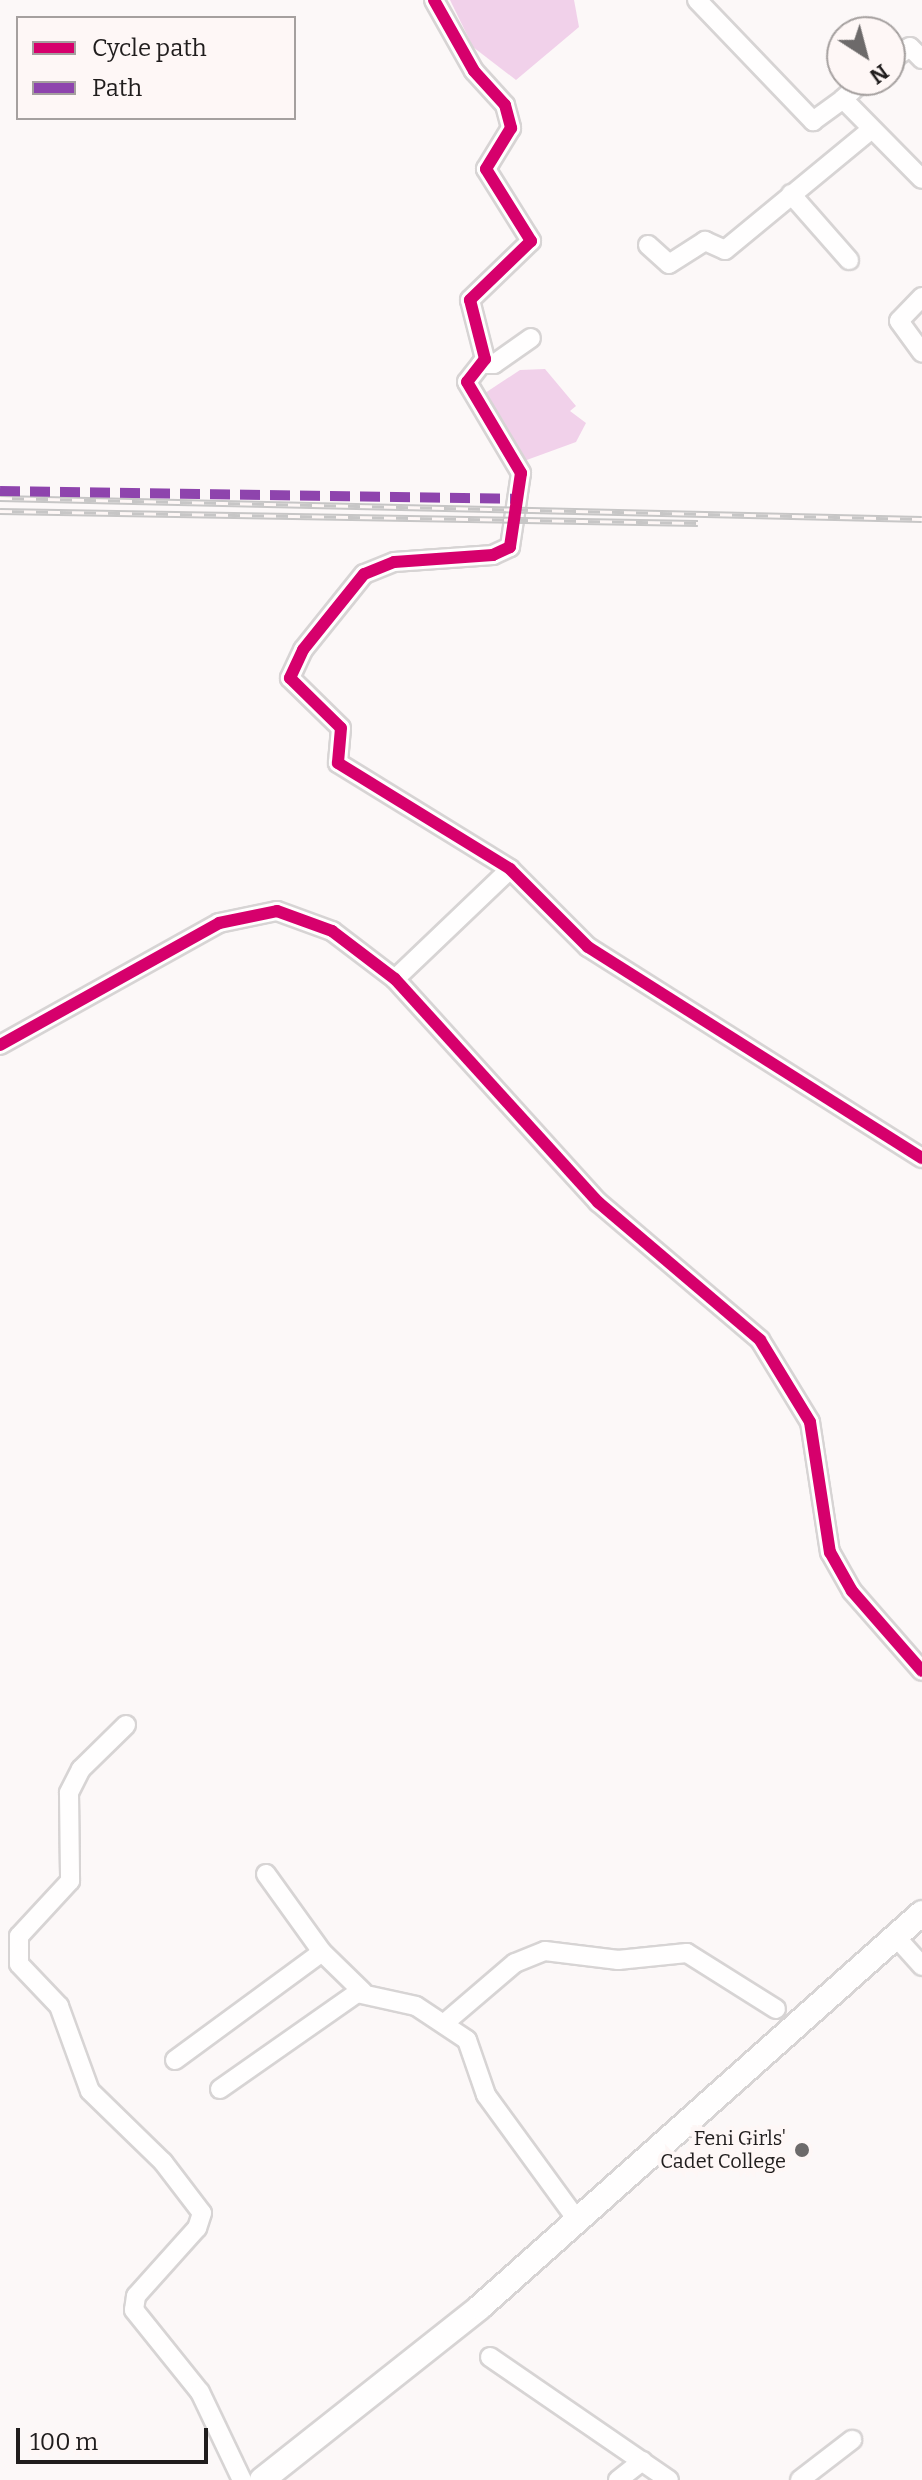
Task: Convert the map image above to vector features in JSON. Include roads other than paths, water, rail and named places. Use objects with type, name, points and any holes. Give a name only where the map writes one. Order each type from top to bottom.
[{"type":"main road","points":[[262,2480],[577,2220],[922,1913]]},
{"type":"street","points":[[434,0],[474,71],[505,105],[511,128],[486,169],[531,241],[470,300],[484,343],[481,364],[467,382],[470,391],[519,457],[521,473],[510,547],[493,555],[394,562],[364,574],[303,650],[290,678],[341,728],[338,763],[510,869],[588,947],[922,1158]]},
{"type":"street","points":[[697,0],[813,121],[846,96]]},
{"type":"street","points":[[906,50],[910,47],[922,59]]},
{"type":"street","points":[[843,99],[922,179]]},
{"type":"street","points":[[648,245],[669,264],[705,241],[725,250],[872,129]]},
{"type":"street","points":[[791,194],[849,260]]},
{"type":"street","points":[[922,297],[899,321],[922,353]]},
{"type":"street","points":[[481,364],[494,364],[531,338]]},
{"type":"street","points":[[395,979],[510,869]]},
{"type":"street","points":[[0,1045],[104,981],[219,923],[277,911],[332,931],[395,979],[580,1185],[760,1340],[810,1422],[830,1552],[852,1591],[922,1671]]},
{"type":"street","points":[[126,1725],[81,1769],[69,1793],[70,1881],[19,1936],[19,1964],[59,2006],[90,2091],[163,2162],[202,2213],[197,2228],[136,2296],[134,2310],[200,2392],[242,2480]]},
{"type":"street","points":[[266,1874],[322,1952],[363,1992],[447,2021],[467,2040],[486,2095],[577,2220]]},
{"type":"street","points":[[896,1937],[922,1966]]},
{"type":"street","points":[[447,2021],[515,1963],[545,1951],[618,1960],[687,1953],[776,2009]]},
{"type":"street","points":[[175,2060],[322,1952]]},
{"type":"street","points":[[220,2089],[363,1992]]},
{"type":"street","points":[[490,2357],[669,2480]]},
{"type":"street","points":[[800,2480],[852,2440]]},
{"type":"street","points":[[618,2480],[642,2461]]},
{"type":"railway","points":[[0,498],[922,519]]},
{"type":"railway","points":[[0,511],[698,523]]},
{"type":"place","name":"Feni Girls' Cadet College","points":[[802,2150]]}]
